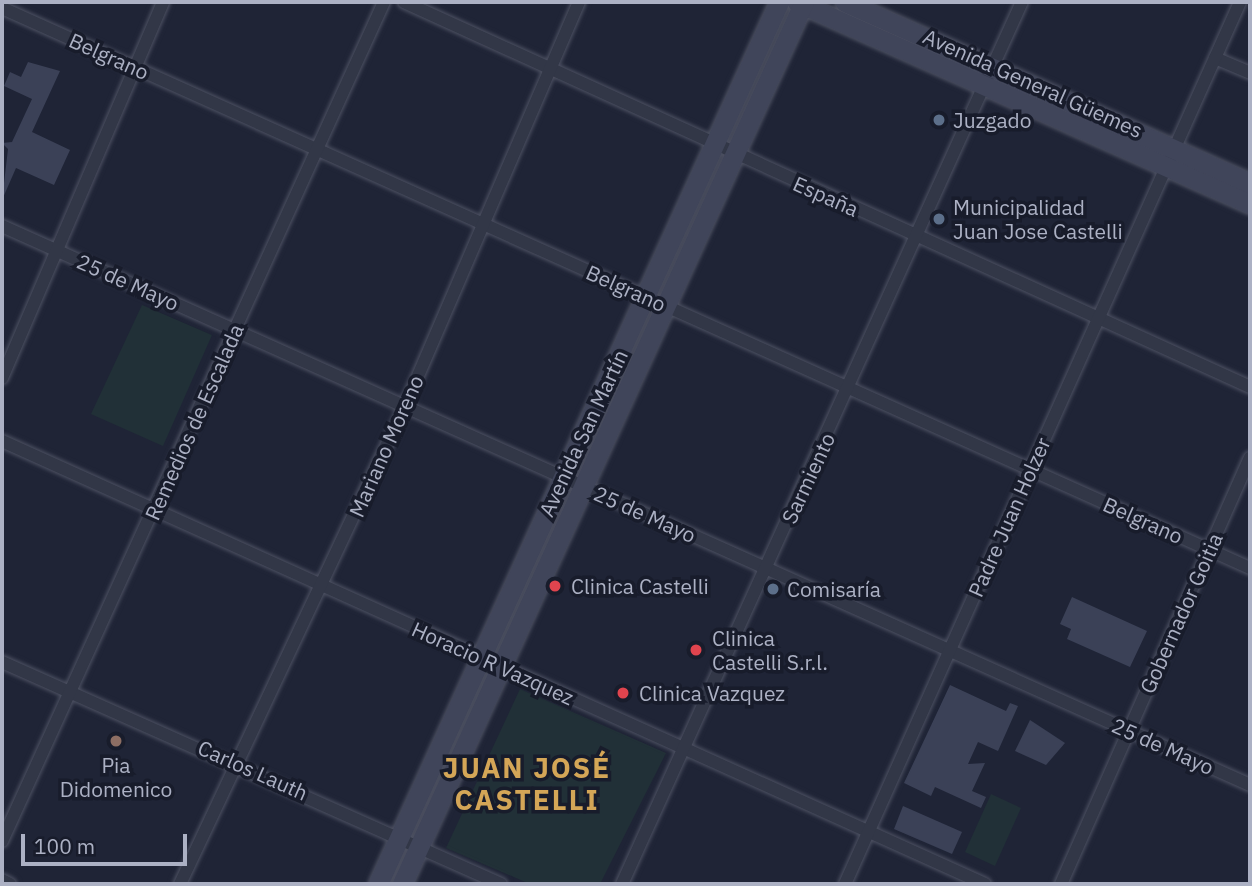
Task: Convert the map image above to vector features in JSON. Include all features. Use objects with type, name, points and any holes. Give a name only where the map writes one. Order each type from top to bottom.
[{"type":"main road","name":"Avenida San Martín","points":[[378,884],[648,298],[779,2]]},
{"type":"main road","name":"Avenida General Güemes","points":[[845,2],[987,78],[1166,167],[1250,204]]},
{"type":"main road","name":"Avenida San Martín","points":[[402,884],[503,667],[582,486],[668,307],[802,3]]},
{"type":"main road","name":"Avenida General Güemes","points":[[802,3],[987,78],[1174,149],[1250,183]]},
{"type":"street","points":[[2,377],[163,2]]},
{"type":"street","name":"Remedios de Escalada","points":[[2,841],[156,510],[384,2]]},
{"type":"street","name":"España","points":[[404,2],[735,156],[1250,387]]},
{"type":"street","name":"Mariano Moreno","points":[[180,884],[405,406],[579,2]]},
{"type":"street","name":"Sarmiento","points":[[622,884],[850,388],[1022,2]]},
{"type":"street","name":"Padre Juan Holzer","points":[[845,884],[1240,2]]},
{"type":"street","name":"Belgrano","points":[[2,8],[1250,568]]},
{"type":"street","points":[[1215,58],[1250,73]]},
{"type":"street","name":"25 de Mayo","points":[[2,226],[1250,785]]},
{"type":"street","name":"Horacio R Vazquez","points":[[2,441],[985,884]]},
{"type":"street","name":"Gobernador Goitia","points":[[1061,884],[1250,458]]},
{"type":"street","name":"Carlos Lauth","points":[[2,662],[238,762],[501,884]]},
{"type":"street","points":[[2,880],[10,884]]},
{"type":"shaded area","points":[[142,305],[212,335],[163,446],[91,414]]},
{"type":"shaded area","points":[[520,689],[666,753],[600,884],[530,884],[446,848]]},
{"type":"shaded area","points":[[991,794],[1021,808],[995,866],[965,852]]},
{"type":"building","points":[[28,62],[60,71],[32,132],[70,150],[54,185],[16,168],[2,200],[8,149],[2,143],[12,142],[32,99],[4,86],[10,72],[21,77]]},
{"type":"building","points":[[1072,597],[1147,631],[1130,667],[1067,639],[1071,629],[1060,624]]},
{"type":"building","points":[[950,685],[1006,711],[1010,703],[1018,706],[998,751],[978,742],[968,764],[985,763],[972,791],[986,797],[981,808],[935,787],[931,796],[904,783]]},
{"type":"building","points":[[1030,720],[1065,743],[1046,765],[1015,751]]},
{"type":"building","points":[[903,806],[962,832],[952,854],[894,829]]},
{"type":"place","name":"Juzgado","points":[[939,120]]},
{"type":"place","name":"Municipalidad Juan Jose Castelli","points":[[939,219]]},
{"type":"place","name":"Clinica Castelli","points":[[555,586]]},
{"type":"place","name":"Comisaría","points":[[773,589]]},
{"type":"place","name":"Clinica Castelli S.r.l.","points":[[696,650]]},
{"type":"place","name":"Clinica Vazquez","points":[[623,693]]},
{"type":"place","name":"Pia Didomenico","points":[[116,741]]},
{"type":"district","name":"JUAN JOSÉ CASTELLI","points":[[527,784]]}]
